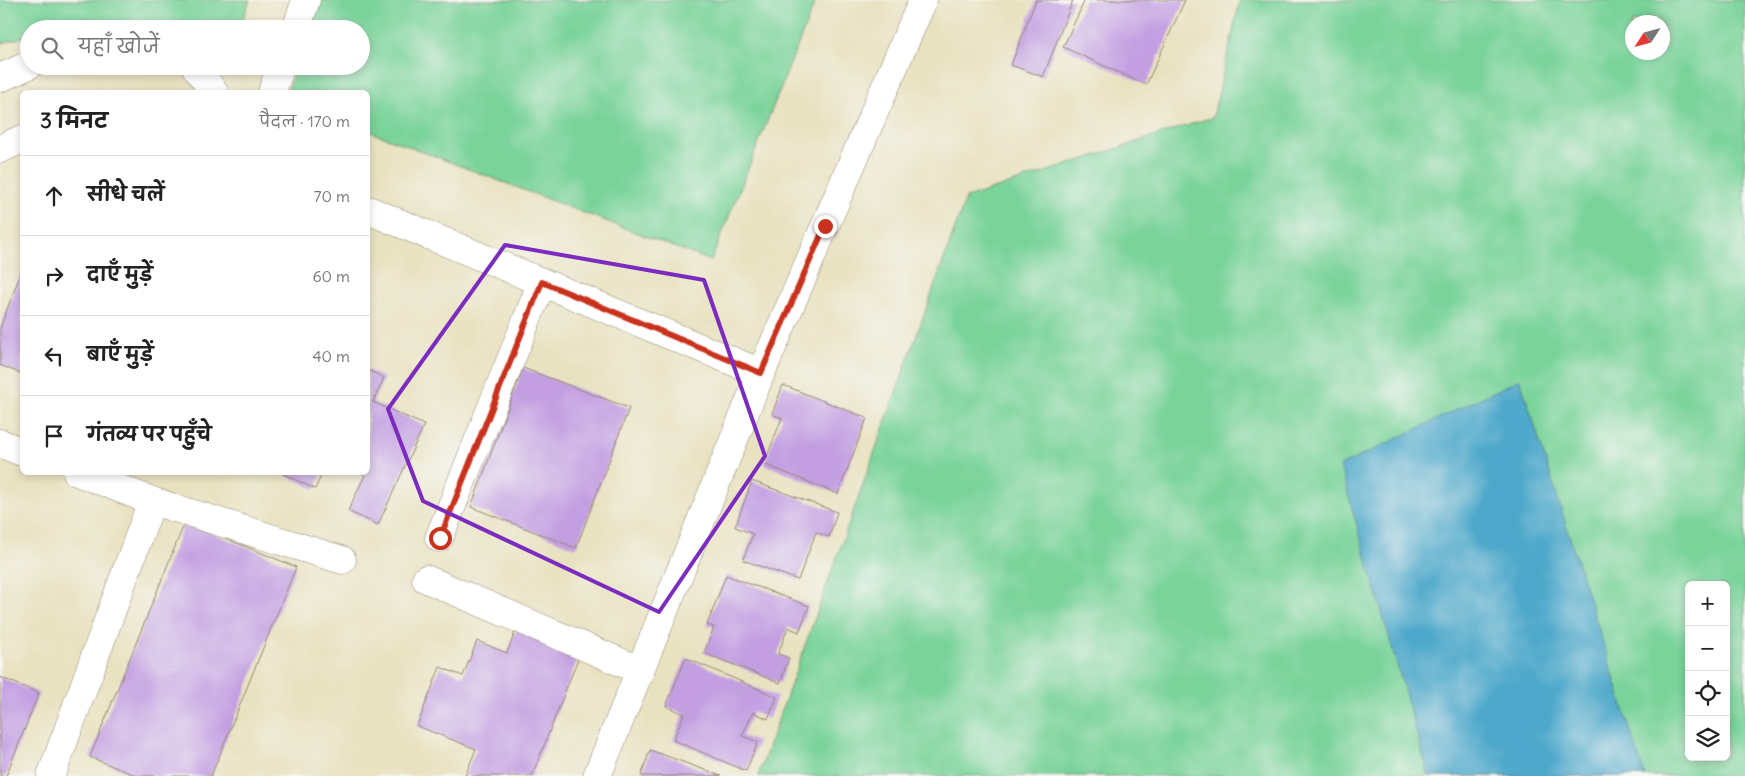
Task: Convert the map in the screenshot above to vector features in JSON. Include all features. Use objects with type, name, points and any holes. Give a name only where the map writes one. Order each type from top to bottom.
[{"type":"street","points":[[299,20],[306,0]]},
{"type":"street","points":[[597,776],[761,373],[923,0]]},
{"type":"street","points":[[0,78],[20,68]]},
{"type":"street","points":[[202,75],[213,90]]},
{"type":"street","points":[[273,90],[278,75]]},
{"type":"street","points":[[0,149],[20,140]]},
{"type":"street","points":[[370,211],[761,373]]},
{"type":"street","points":[[440,538],[542,282]]},
{"type":"street","points":[[0,443],[20,451]]},
{"type":"street","points":[[85,475],[152,501],[342,560]]},
{"type":"street","points":[[51,776],[152,501]]},
{"type":"street","points":[[426,579],[639,670]]},
{"type":"highlighted area","points":[[505,245],[704,280],[765,456],[659,612],[423,501],[388,409]]},
{"type":"green space","points":[[0,0],[250,0],[242,20],[105,20],[82,18],[76,20],[20,20],[20,38],[0,44]]},
{"type":"green space","points":[[321,0],[816,0],[711,261],[370,132],[370,90],[288,90],[294,75],[370,75],[370,20],[313,20]]},
{"type":"green space","points":[[1240,0],[1745,0],[1745,776],[758,776],[966,198],[1213,117]]},
{"type":"water","points":[[1520,379],[1645,776],[1429,776],[1340,466]]},
{"type":"building","points":[[1036,0],[1073,0],[1043,77],[1011,65]]},
{"type":"building","points":[[1085,0],[1185,0],[1146,85],[1063,47]]},
{"type":"building","points":[[20,275],[20,373],[0,365],[0,328]]},
{"type":"building","points":[[523,368],[629,408],[576,548],[471,507]]},
{"type":"building","points":[[370,371],[384,378],[373,402],[424,425],[378,525],[348,511],[365,475],[370,475]]},
{"type":"building","points":[[783,385],[867,418],[838,494],[764,464],[782,418],[772,414]]},
{"type":"building","points":[[285,475],[322,475],[315,489]]},
{"type":"building","points":[[752,481],[837,512],[829,537],[816,532],[798,580],[743,560],[753,534],[735,527]]},
{"type":"building","points":[[185,522],[296,567],[211,776],[137,776],[90,757]]},
{"type":"building","points":[[726,575],[809,606],[799,632],[788,627],[778,654],[789,658],[780,683],[704,653],[714,627],[707,625]]},
{"type":"building","points":[[518,625],[581,651],[532,776],[465,776],[476,749],[417,726],[440,667],[463,676],[477,641],[507,653]]},
{"type":"building","points":[[686,658],[777,697],[768,719],[753,712],[742,736],[758,742],[746,771],[673,740],[684,714],[666,706]]},
{"type":"building","points":[[0,677],[39,693],[6,776],[0,776]]},
{"type":"building","points":[[650,750],[721,776],[641,776]]},
{"type":"route","points":[[440,538],[542,282],[761,373],[825,226]]}]
